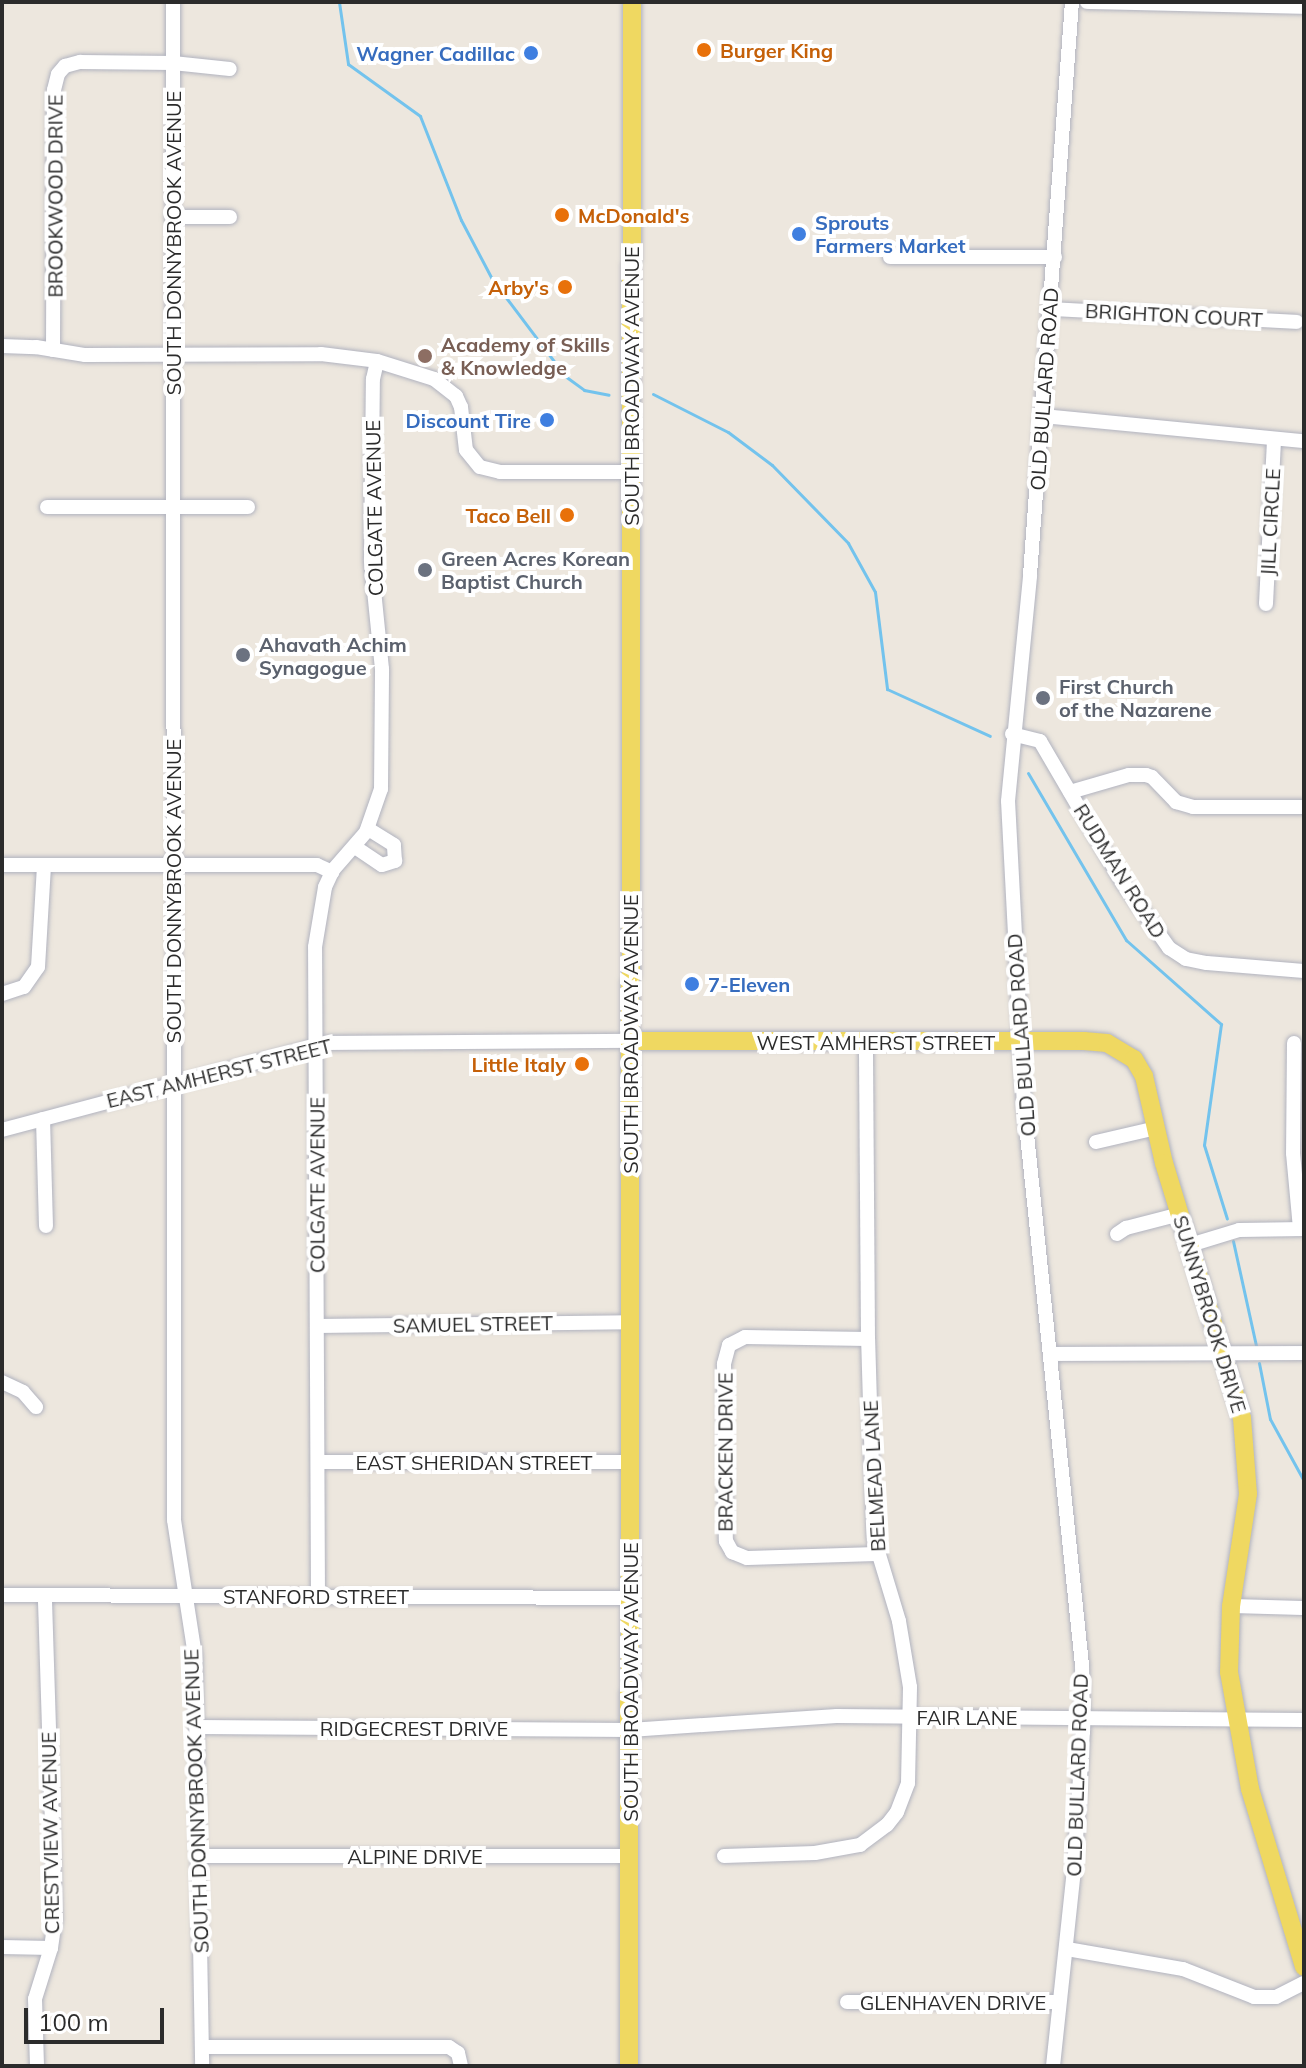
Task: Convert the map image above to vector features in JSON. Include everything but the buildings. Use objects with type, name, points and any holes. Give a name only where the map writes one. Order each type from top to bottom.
[{"type":"main road","name":"SOUTH BROADWAY AVENUE","points":[[629,2066],[632,2]]},
{"type":"main road","name":"WEST AMHERST STREET","points":[[631,1041],[1094,1041],[1120,1049]]},
{"type":"main road","name":"SUNNYBROOK DRIVE","points":[[1120,1049],[1134,1059],[1144,1076],[1180,1214],[1242,1418],[1248,1482],[1231,1606],[1229,1672],[1255,1809],[1304,1967]]},
{"type":"street","name":"SOUTH DONNYBROOK AVENUE","points":[[173,2],[174,1520],[195,1656],[202,2066]]},
{"type":"street","name":"OLD BULLARD ROAD","points":[[1053,2066],[1067,1949],[1083,1717],[1079,1626],[1020,1041],[1008,801],[1012,734],[1027,610],[1072,2]]},
{"type":"street","points":[[1087,2],[1304,7]]},
{"type":"street","name":"BROOKWOOD DRIVE","points":[[53,350],[56,79],[65,66],[74,62],[173,63],[230,69]]},
{"type":"street","points":[[172,217],[230,217]]},
{"type":"street","points":[[890,257],[1055,257]]},
{"type":"street","name":"BRIGHTON COURT","points":[[1051,309],[1297,322]]},
{"type":"street","points":[[2,346],[85,355],[321,354],[377,361],[434,379],[452,392],[461,407],[466,450],[472,459],[489,471],[631,472]]},
{"type":"street","name":"COLGATE AVENUE","points":[[318,1597],[318,920],[332,872],[368,829],[380,796],[381,658],[371,560],[373,379],[377,361]]},
{"type":"street","points":[[1042,416],[1304,441]]},
{"type":"street","name":"JILL CIRCLE","points":[[1266,604],[1274,439]]},
{"type":"street","points":[[47,507],[248,507]]},
{"type":"street","name":"RUDMAN ROAD","points":[[1012,734],[1040,741],[1123,883],[1169,948],[1186,959],[1207,963],[1304,971]]},
{"type":"street","points":[[1070,792],[1129,775],[1146,775],[1152,777],[1176,802],[1193,807],[1304,807]]},
{"type":"street","points":[[355,847],[382,865],[395,861],[394,845],[368,829]]},
{"type":"street","points":[[2,865],[317,865],[332,872]]},
{"type":"street","points":[[2,994],[24,987],[38,967],[44,865]]},
{"type":"street","name":"EAST AMHERST STREET","points":[[2,1130],[338,1042],[631,1041]]},
{"type":"street","name":"BELMEAD LANE","points":[[724,1856],[845,1850],[875,1837],[897,1812],[908,1783],[910,1687],[899,1621],[874,1538],[868,1339],[866,1042]]},
{"type":"street","points":[[1190,1245],[1239,1230],[1302,1229],[1294,1043]]},
{"type":"street","points":[[43,1119],[46,1226]]},
{"type":"street","points":[[1096,1142],[1156,1128]]},
{"type":"street","points":[[1117,1234],[1126,1228],[1180,1214]]},
{"type":"street","name":"SAMUEL STREET","points":[[317,1326],[630,1322]]},
{"type":"street","name":"BRACKEN DRIVE","points":[[868,1339],[745,1337],[729,1345],[724,1364],[726,1541],[732,1552],[747,1558],[877,1554]]},
{"type":"street","points":[[1050,1354],[1304,1353]]},
{"type":"street","points":[[2,1382],[23,1392],[36,1407]]},
{"type":"street","name":"EAST SHERIDAN STREET","points":[[318,1462],[630,1462]]},
{"type":"street","name":"STANFORD STREET","points":[[2,1595],[45,1598],[631,1598]]},
{"type":"street","name":"CRESTVIEW AVENUE","points":[[37,2066],[35,1999],[51,1948],[55,1919],[45,1598]]},
{"type":"street","points":[[1231,1606],[1304,1608]]},
{"type":"street","name":"FAIR LANE","points":[[630,1730],[801,1718],[1304,1720]]},
{"type":"street","name":"RIDGECREST DRIVE","points":[[198,1727],[630,1730]]},
{"type":"street","name":"ALPINE DRIVE","points":[[199,1856],[630,1856]]},
{"type":"street","points":[[2,1947],[51,1948]]},
{"type":"street","points":[[1067,1949],[1183,1969],[1254,1997],[1276,1997],[1304,1983]]},
{"type":"street","name":"GLENHAVEN DRIVE","points":[[847,2002],[1059,2002]]},
{"type":"street","points":[[202,2047],[449,2047],[458,2053],[461,2066]]},
{"type":"waterway","points":[[339,2],[348,64],[420,116],[461,220],[492,279],[565,376],[584,390],[609,395]]},
{"type":"waterway","points":[[653,394],[728,432],[772,465],[848,543],[875,592],[887,689],[990,736]]},
{"type":"waterway","points":[[1028,773],[1126,940],[1221,1024],[1204,1145],[1227,1219]]},
{"type":"waterway","points":[[1233,1241],[1256,1346]]},
{"type":"waterway","points":[[1259,1363],[1270,1419],[1304,1481]]},
{"type":"place","name":"Burger King","points":[[704,50]]},
{"type":"place","name":"Wagner Cadillac","points":[[531,53]]},
{"type":"place","name":"McDonald's","points":[[562,215]]},
{"type":"place","name":"Sprouts Farmers Market","points":[[799,234]]},
{"type":"place","name":"Arby's","points":[[565,287]]},
{"type":"place","name":"Academy of Skills & Knowledge","points":[[425,356]]},
{"type":"place","name":"Discount Tire","points":[[547,420]]},
{"type":"place","name":"Taco Bell","points":[[567,515]]},
{"type":"place","name":"Green Acres Korean Baptist Church","points":[[425,570]]},
{"type":"place","name":"Ahavath Achim Synagogue","points":[[243,655]]},
{"type":"place","name":"First Church of the Nazarene","points":[[1043,698]]},
{"type":"place","name":"7-Eleven","points":[[692,984]]},
{"type":"place","name":"Little Italy","points":[[582,1064]]}]
